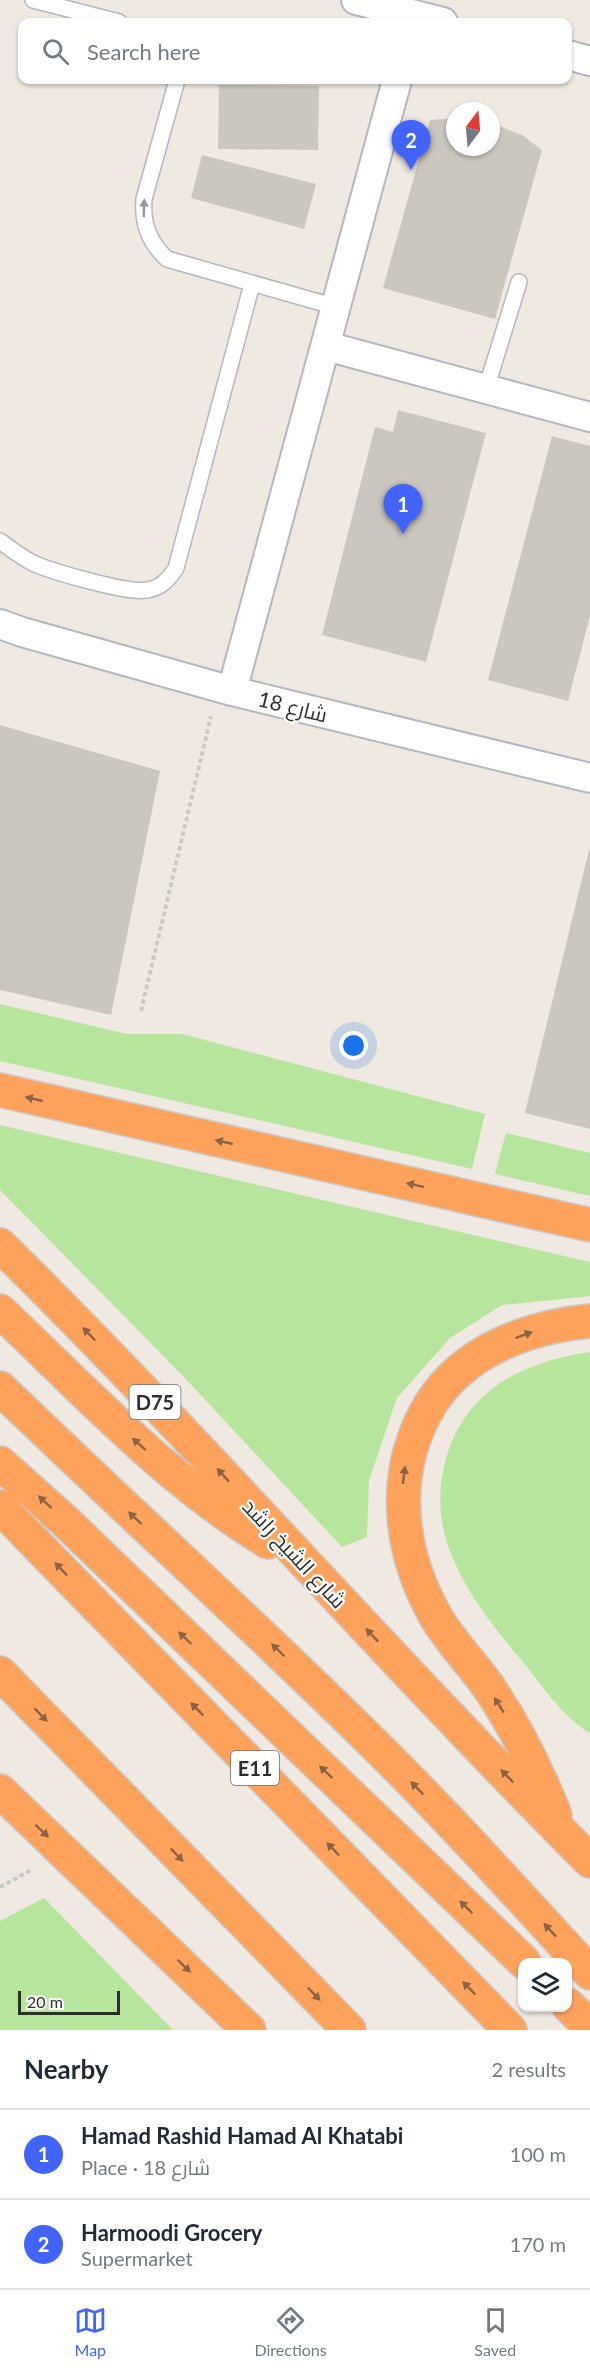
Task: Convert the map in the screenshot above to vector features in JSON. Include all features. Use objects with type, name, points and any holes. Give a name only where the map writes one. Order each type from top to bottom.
[{"type":"highway","points":[[0,1090],[590,1225]]},
{"type":"highway","name":"شارع الشيخ راشد","points":[[0,1245],[187,1436],[305,1565],[590,1861]]},
{"type":"highway","points":[[0,1311],[164,1466],[237,1522],[305,1565]]},
{"type":"highway","points":[[562,1833],[542,1782],[517,1733],[488,1686],[437,1618],[423,1591],[406,1533],[403,1486],[406,1463],[421,1419],[441,1390],[465,1365],[508,1340],[537,1330],[590,1321]]},
{"type":"highway","points":[[0,1388],[136,1519],[260,1632],[380,1750],[462,1834],[590,1972]]},
{"type":"highway","points":[[0,1463],[67,1523],[520,1958]]},
{"type":"highway","name":"E11","points":[[0,1507],[510,2030]]},
{"type":"highway","points":[[0,1673],[349,2030]]},
{"type":"highway","points":[[0,1791],[249,2030]]},
{"type":"highway","points":[[572,2010],[590,2028]]},
{"type":"street","points":[[356,0],[410,18]]},
{"type":"street","points":[[572,56],[590,61]]},
{"type":"street","points":[[221,700],[326,346],[395,84]]},
{"type":"street","points":[[326,346],[590,417]]},
{"type":"street","name":"شارع 18","points":[[0,624],[221,700],[590,778]]},
{"type":"lane","points":[[38,1],[104,18]]},
{"type":"lane","points":[[176,84],[144,199],[143,213],[149,238],[157,250],[167,259],[336,307]]},
{"type":"lane","points":[[486,389],[519,282]]},
{"type":"lane","points":[[0,541],[35,564],[79,578],[141,591],[158,587],[165,582],[176,568],[252,284]]},
{"type":"path","points":[[141,1011],[212,712],[221,700]]},
{"type":"green space","points":[[0,1004],[127,1034],[182,1034],[485,1114],[472,1169],[0,1061]]},
{"type":"green space","points":[[0,1125],[590,1262],[590,1296],[502,1305],[450,1338],[397,1398],[369,1480],[367,1537],[342,1547],[185,1378],[0,1190]]},
{"type":"green space","points":[[506,1133],[590,1153],[590,1196],[495,1174]]},
{"type":"green space","points":[[590,1352],[590,1733],[570,1718],[553,1700],[469,1591],[447,1543],[440,1502],[445,1462],[454,1437],[466,1416],[481,1399],[499,1384],[519,1372],[541,1363]]},
{"type":"green space","points":[[44,1898],[173,2030],[0,2030],[0,1921]]},
{"type":"building","points":[[219,85],[319,86],[318,150],[218,149]]},
{"type":"building","points":[[446,119],[446,156],[500,156],[500,126],[522,135],[542,150],[495,319],[383,288],[430,120]]},
{"type":"building","points":[[202,155],[316,184],[304,229],[191,198]]},
{"type":"building","points":[[398,410],[486,433],[426,662],[322,635],[375,427],[393,432]]},
{"type":"building","points":[[552,436],[590,446],[590,616],[568,701],[488,680]]},
{"type":"building","points":[[0,725],[160,771],[111,1015],[0,990]]},
{"type":"building","points":[[590,850],[590,1129],[525,1113]]},
{"type":"place","name":"Harmoodi Grocery","points":[[411,170]]},
{"type":"place","name":"Hamad Rashid Hamad Al Khatabi","points":[[403,534]]}]
